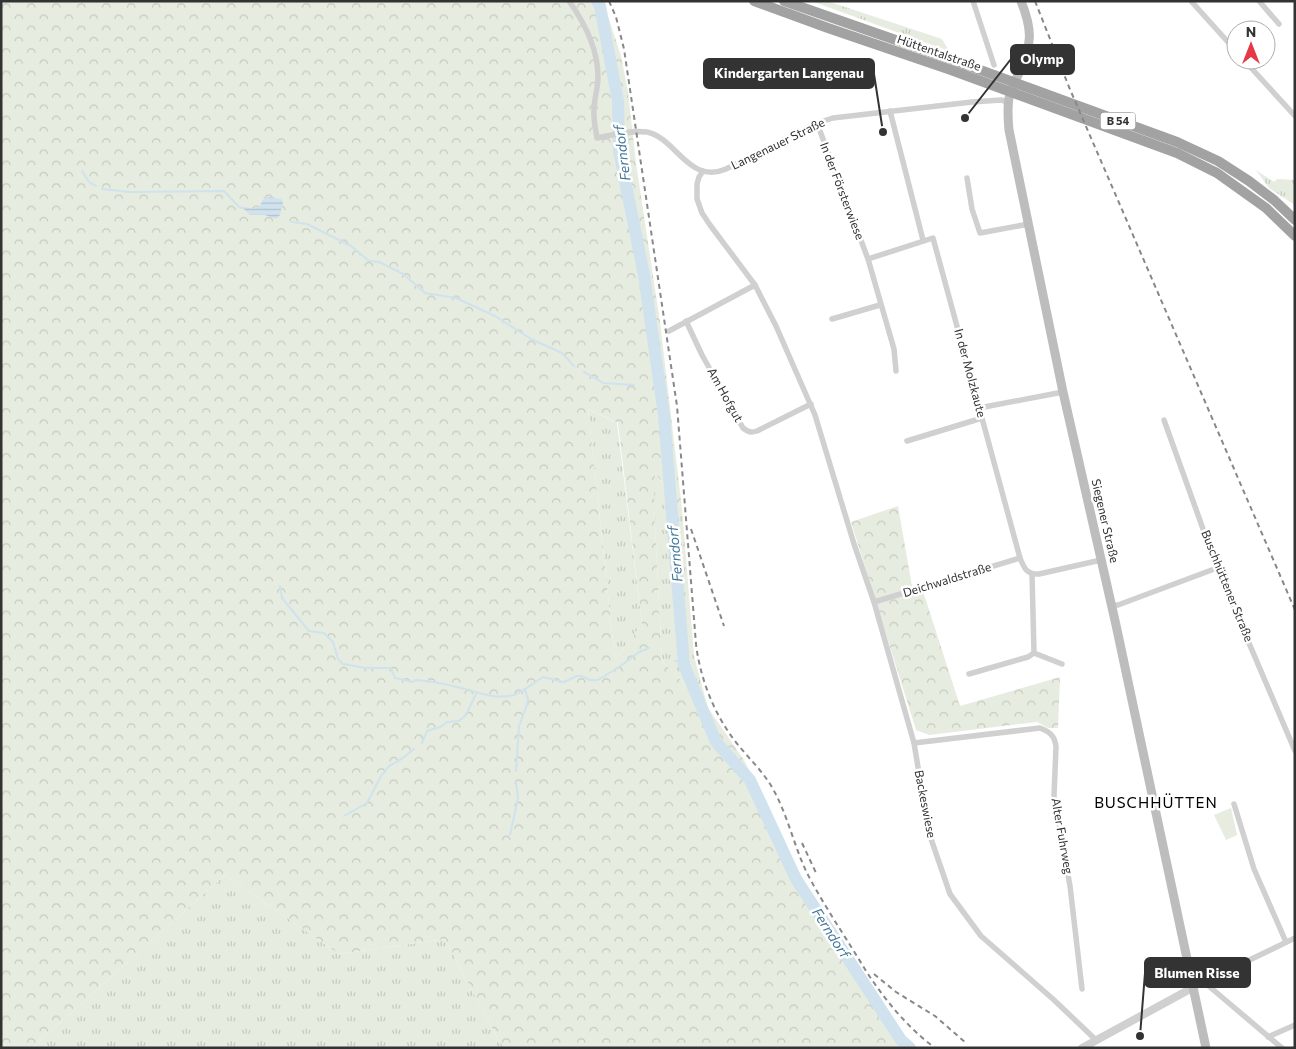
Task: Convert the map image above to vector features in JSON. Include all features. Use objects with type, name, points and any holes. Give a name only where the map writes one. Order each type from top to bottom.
[{"type":"highway","name":"Hüttentalstraße","points":[[754,1],[828,28],[952,65],[1177,142],[1218,161],[1249,181],[1274,200],[1295,220]]},
{"type":"highway","name":"Hüttentalstraße","points":[[784,1],[1177,153],[1217,173],[1266,208],[1295,236]]},
{"type":"main road","name":"Siegener Straße","points":[[1021,1],[1030,28],[1030,40],[1027,55],[1008,102],[1010,130],[1028,224],[1206,1048]]},
{"type":"street","points":[[569,1],[585,30],[595,58],[598,78],[594,114],[597,138],[631,132],[648,132],[664,141],[689,164],[703,171],[699,177],[697,191],[697,199],[702,213],[755,285],[776,326],[810,404]]},
{"type":"street","points":[[973,1],[994,65]]},
{"type":"street","points":[[1191,1],[1226,40]]},
{"type":"street","points":[[1259,1],[1279,24]]},
{"type":"street","points":[[1253,70],[1295,116]]},
{"type":"street","name":"Langenauer Straße","points":[[703,171],[718,172],[726,169],[817,123],[833,118],[972,102],[1001,100],[1008,102]]},
{"type":"street","points":[[868,259],[923,240],[890,111]]},
{"type":"street","name":"In der Försterwiese","points":[[817,123],[868,259],[894,349],[896,371]]},
{"type":"street","points":[[967,178],[972,209],[980,233],[1028,224]]},
{"type":"street","name":"In der Molzkaute","points":[[923,240],[933,238],[1020,558],[1025,569],[1032,574]]},
{"type":"street","points":[[669,331],[755,285]]},
{"type":"street","points":[[832,319],[880,305]]},
{"type":"street","name":"Am Hofgut","points":[[686,322],[710,370],[743,428],[747,431],[753,432],[810,404]]},
{"type":"street","points":[[979,408],[1064,392]]},
{"type":"street","name":"Backeswiese","points":[[810,404],[874,602],[914,743],[929,833],[950,894],[981,936],[1096,1040]]},
{"type":"street","points":[[907,441],[982,418]]},
{"type":"street","name":"Buschhüttener Straße","points":[[1164,420],[1218,568],[1295,751]]},
{"type":"street","name":"Deichwaldstraße","points":[[874,602],[1020,558]]},
{"type":"street","points":[[1034,653],[1032,574],[1101,560]]},
{"type":"street","points":[[1111,606],[1218,568]]},
{"type":"street","points":[[1034,653],[1062,664]]},
{"type":"street","points":[[969,674],[1028,657],[1034,653]]},
{"type":"street","name":"Alter Fuhrweg","points":[[914,743],[1040,728],[1050,733],[1056,742],[1054,796],[1070,886],[1082,989]]},
{"type":"street","points":[[1234,804],[1254,868],[1286,942]]},
{"type":"street","points":[[1082,1048],[1194,987],[1295,938]]},
{"type":"street","points":[[1204,982],[1282,1048]]},
{"type":"street","points":[[1268,1037],[1295,1025]]},
{"type":"green space","points":[[1,1],[600,1],[609,19],[621,56],[628,92],[636,163],[660,322],[682,509],[655,473],[654,507],[662,661],[708,708],[744,760],[801,876],[903,1036],[918,1048],[511,1048],[503,1046],[498,1039],[445,939],[339,954],[225,875],[32,1048],[1,1048]],"holes":[[[588,409],[618,423],[642,624],[615,660]]]},
{"type":"green space","points":[[811,1],[827,1],[942,39],[949,51]]},
{"type":"green space","points":[[1256,170],[1274,182],[1277,179],[1295,180],[1295,205],[1269,188]]},
{"type":"green space","points":[[588,409],[617,423],[642,624],[615,660]]},
{"type":"green space","points":[[654,472],[682,509],[694,656],[708,708],[662,661]]},
{"type":"green space","points":[[898,506],[912,586],[921,585],[960,706],[1060,677],[1058,728],[1048,728],[1037,722],[929,735],[916,730],[851,522]]},
{"type":"green space","points":[[1231,808],[1237,835],[1226,840],[1214,815]]},
{"type":"green space","points":[[225,875],[339,954],[445,939],[498,1039],[503,1046],[511,1048],[32,1048]]},
{"type":"water","points":[[264,198],[281,199],[283,202],[280,215],[276,219],[265,215],[250,215],[244,209],[239,208],[253,209],[259,207]]},
{"type":"waterway","name":"Ferndorf","points":[[597,1],[600,6],[618,101],[619,150],[644,275],[664,415],[684,665],[716,742],[750,780],[796,879],[901,1040],[910,1048]]},
{"type":"waterway","points":[[82,171],[89,182],[96,186]]},
{"type":"waterway","points":[[102,189],[130,192],[224,191],[239,207]]},
{"type":"waterway","points":[[292,222],[307,224],[351,246],[369,261],[379,262],[403,274],[425,293],[456,298],[495,316],[531,339],[562,353],[574,366]]},
{"type":"waterway","points":[[584,372],[603,383],[634,385]]},
{"type":"waterway","name":"Ferndorf","points":[[654,383],[660,383]]},
{"type":"waterway","points":[[280,586],[282,598],[309,631],[324,633],[333,642],[338,659],[343,664],[366,668],[391,668],[395,678],[413,682],[415,680],[438,683],[493,696],[514,695],[543,677],[564,682],[577,676],[598,680],[639,652],[649,648]]},
{"type":"waterway","points":[[675,661],[684,662]]},
{"type":"waterway","points":[[516,771],[519,726],[528,699],[525,690]]},
{"type":"waterway","points":[[422,743],[427,731],[440,727],[447,722],[459,721],[466,715],[476,694]]},
{"type":"waterway","points":[[344,816],[367,803],[381,776],[389,766],[414,749]]},
{"type":"waterway","points":[[510,835],[518,798],[516,782]]},
{"type":"railway","points":[[609,1],[616,17],[624,49],[677,406],[696,644],[705,683],[714,707],[727,730],[765,776],[773,789],[807,873],[866,971],[897,1012],[935,1048]]},
{"type":"railway","points":[[1035,1],[1069,87],[1295,610]]},
{"type":"railway","points":[[691,529],[724,626]]},
{"type":"railway","points":[[802,843],[817,875]]},
{"type":"railway","points":[[874,974],[896,992],[935,1016],[966,1043]]},
{"type":"place","name":"Olymp","points":[[965,118]]},
{"type":"place","name":"Kindergarten Langenau","points":[[883,132]]},
{"type":"place","name":"Blumen Risse","points":[[1140,1036]]},
{"type":"district","name":"BUSCHHÜTTEN","points":[[1156,803]]}]
